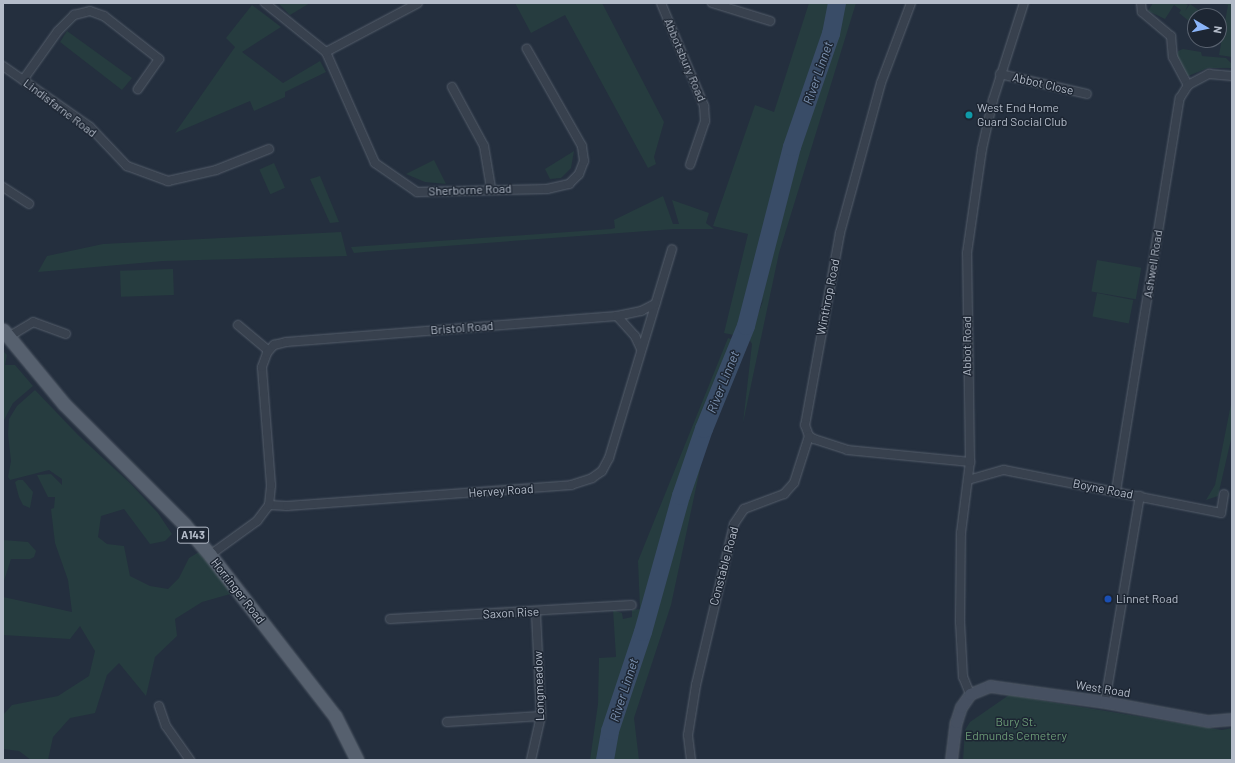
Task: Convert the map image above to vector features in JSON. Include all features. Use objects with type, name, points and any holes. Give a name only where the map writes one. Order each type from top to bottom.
[{"type":"main road","name":"Horringer Road","points":[[6,333],[64,404],[184,524],[210,555],[335,716],[357,760]]},
{"type":"street","name":"Sherborne Road","points":[[265,3],[326,52],[375,164],[417,192],[491,188],[557,188],[569,184],[579,174],[584,161],[582,146],[527,49]]},
{"type":"street","points":[[326,52],[418,3]]},
{"type":"street","name":"Abbotsbury Road","points":[[662,3],[704,106],[702,131],[690,164]]},
{"type":"street","points":[[712,3],[770,22]]},
{"type":"street","name":"Winthrop Road","points":[[808,436],[806,425],[840,233],[881,83],[911,3]]},
{"type":"street","name":"Abbot Road","points":[[970,694],[963,677],[960,622],[961,533],[970,462],[967,253],[982,149],[1000,74],[1024,3]]},
{"type":"street","points":[[1141,3],[1142,12],[1171,36],[1173,57],[1188,85],[1209,74],[1232,76]]},
{"type":"street","points":[[23,80],[58,31],[81,12],[90,11],[104,16],[159,59],[138,89]]},
{"type":"street","name":"Lindisfarne Road","points":[[3,66],[90,127],[127,166],[168,181],[216,170],[268,149]]},
{"type":"street","name":"Abbot Close","points":[[1000,74],[1087,94]]},
{"type":"street","name":"Ashwell Road","points":[[1116,491],[1180,98],[1188,85]]},
{"type":"street","points":[[452,87],[484,146],[491,188]]},
{"type":"street","points":[[3,187],[29,204]]},
{"type":"street","name":"Hervey Road","points":[[269,505],[302,505],[582,483],[602,471],[609,458],[672,249]]},
{"type":"street","name":"Bristol Road","points":[[268,350],[274,345],[286,342],[617,316],[641,311],[655,304]]},
{"type":"street","points":[[617,316],[635,336],[641,349]]},
{"type":"street","points":[[6,333],[33,322],[66,334]]},
{"type":"street","points":[[210,555],[257,521],[269,505],[271,485],[262,372],[268,350],[238,325]]},
{"type":"street","points":[[808,436],[848,450],[970,462]]},
{"type":"street","name":"Constable Road","points":[[691,760],[688,735],[707,636],[734,524],[744,509],[784,494],[794,483],[808,436]]},
{"type":"street","name":"Boyne Road","points":[[968,480],[1004,470],[1221,513],[1224,494]]},
{"type":"street","points":[[1105,702],[1140,496]]},
{"type":"street","name":"Saxon Rise","points":[[390,619],[536,612],[632,605]]},
{"type":"street","name":"Longmeadow","points":[[531,760],[541,716],[536,612]]},
{"type":"street","name":"West Road","points":[[970,694],[990,686],[1105,702],[1208,721],[1232,719]]},
{"type":"street","points":[[951,760],[956,722],[961,706],[970,694]]},
{"type":"street","points":[[159,706],[166,726],[190,760]]},
{"type":"street","points":[[447,722],[541,716]]},
{"type":"green space","points":[[278,3],[310,3],[290,15]]},
{"type":"green space","points":[[515,3],[602,3],[664,122],[654,157],[656,164],[648,168],[565,15],[531,33]]},
{"type":"green space","points":[[809,3],[856,3],[779,253],[743,423],[752,344],[749,339],[764,298],[744,337],[724,333],[748,234],[713,226],[755,105],[774,112]]},
{"type":"green space","points":[[1153,3],[1184,3],[1188,5],[1185,11],[1187,8],[1187,20],[1179,13],[1181,10],[1174,5],[1165,19],[1148,11]]},
{"type":"green space","points":[[1220,3],[1232,3],[1232,57],[1219,55],[1220,48],[1227,48],[1228,5]]},
{"type":"green space","points":[[1190,4],[1196,8],[1187,8]]},
{"type":"green space","points":[[252,5],[281,27],[242,52],[283,83],[320,61],[326,72],[285,92],[285,97],[254,111],[250,101],[175,133],[235,47],[226,38]]},
{"type":"green space","points":[[67,31],[132,78],[122,90],[60,42]]},
{"type":"green space","points":[[1183,49],[1201,52],[1202,56],[1226,58],[1231,63],[1231,68],[1208,68],[1188,76],[1184,74],[1176,57],[1178,51]]},
{"type":"green space","points":[[574,151],[571,168],[561,178],[550,179],[545,169]]},
{"type":"green space","points":[[434,160],[446,184],[425,182],[406,174]]},
{"type":"green space","points":[[274,163],[285,188],[270,194],[259,170]]},
{"type":"green space","points":[[320,176],[339,222],[330,223],[310,179]]},
{"type":"green space","points":[[663,196],[673,224],[679,224],[672,200],[709,213],[706,223],[714,229],[674,229],[354,253],[351,247],[611,229],[615,228],[614,220]]},
{"type":"green space","points":[[341,232],[347,256],[163,261],[38,272],[47,256],[103,244]]},
{"type":"green space","points":[[1097,260],[1141,268],[1136,299],[1091,292]]},
{"type":"green space","points":[[173,269],[174,295],[121,297],[120,271]]},
{"type":"green space","points":[[1097,293],[1133,300],[1129,324],[1092,317]]},
{"type":"green space","points":[[728,338],[741,342],[710,422],[671,605],[634,718],[639,760],[608,760],[615,717],[663,575],[659,562],[642,626],[608,727],[601,760],[590,760],[598,704],[599,658],[616,657],[613,610],[622,613],[623,619],[632,617],[632,610],[640,609],[638,561]]},
{"type":"green space","points":[[3,351],[7,355],[5,365],[15,365],[33,386],[13,403],[3,422]]},
{"type":"green space","points":[[35,390],[78,435],[131,484],[158,513],[172,534],[165,541],[150,544],[124,509],[101,516],[98,537],[107,544],[124,546],[130,576],[150,586],[168,589],[179,578],[189,558],[199,552],[234,593],[202,602],[175,619],[177,636],[155,657],[146,696],[119,663],[107,675],[95,713],[70,718],[53,737],[48,760],[31,760],[19,751],[3,749],[3,715],[12,705],[58,696],[89,676],[95,651],[80,626],[70,639],[3,635],[3,597],[72,612],[68,580],[55,543],[51,509],[54,508],[55,497],[48,497],[37,475],[51,474],[62,485],[62,479],[49,470],[10,480],[8,477],[11,461],[8,434],[9,419],[17,406]]},
{"type":"green space","points":[[1232,399],[1232,435],[1218,496],[1206,500],[1215,485]]},
{"type":"green space","points":[[18,480],[23,480],[33,492],[30,508],[23,505],[19,497],[15,482]]},
{"type":"green space","points":[[3,540],[28,542],[36,551],[34,557],[30,559],[11,559],[3,584]]},
{"type":"green space","name":"Bury St. Edmunds Cemetery","points":[[1009,695],[1222,730],[1232,728],[1232,760],[963,760],[965,730],[970,722]]},
{"type":"waterway","name":"River Linnet","points":[[605,760],[610,731],[643,632],[681,496],[704,429],[746,326],[792,147],[831,34],[837,3]]},
{"type":"place","name":"West End Home Guard Social Club","points":[[969,115]]},
{"type":"place","name":"Linnet Road","points":[[1108,599]]}]
